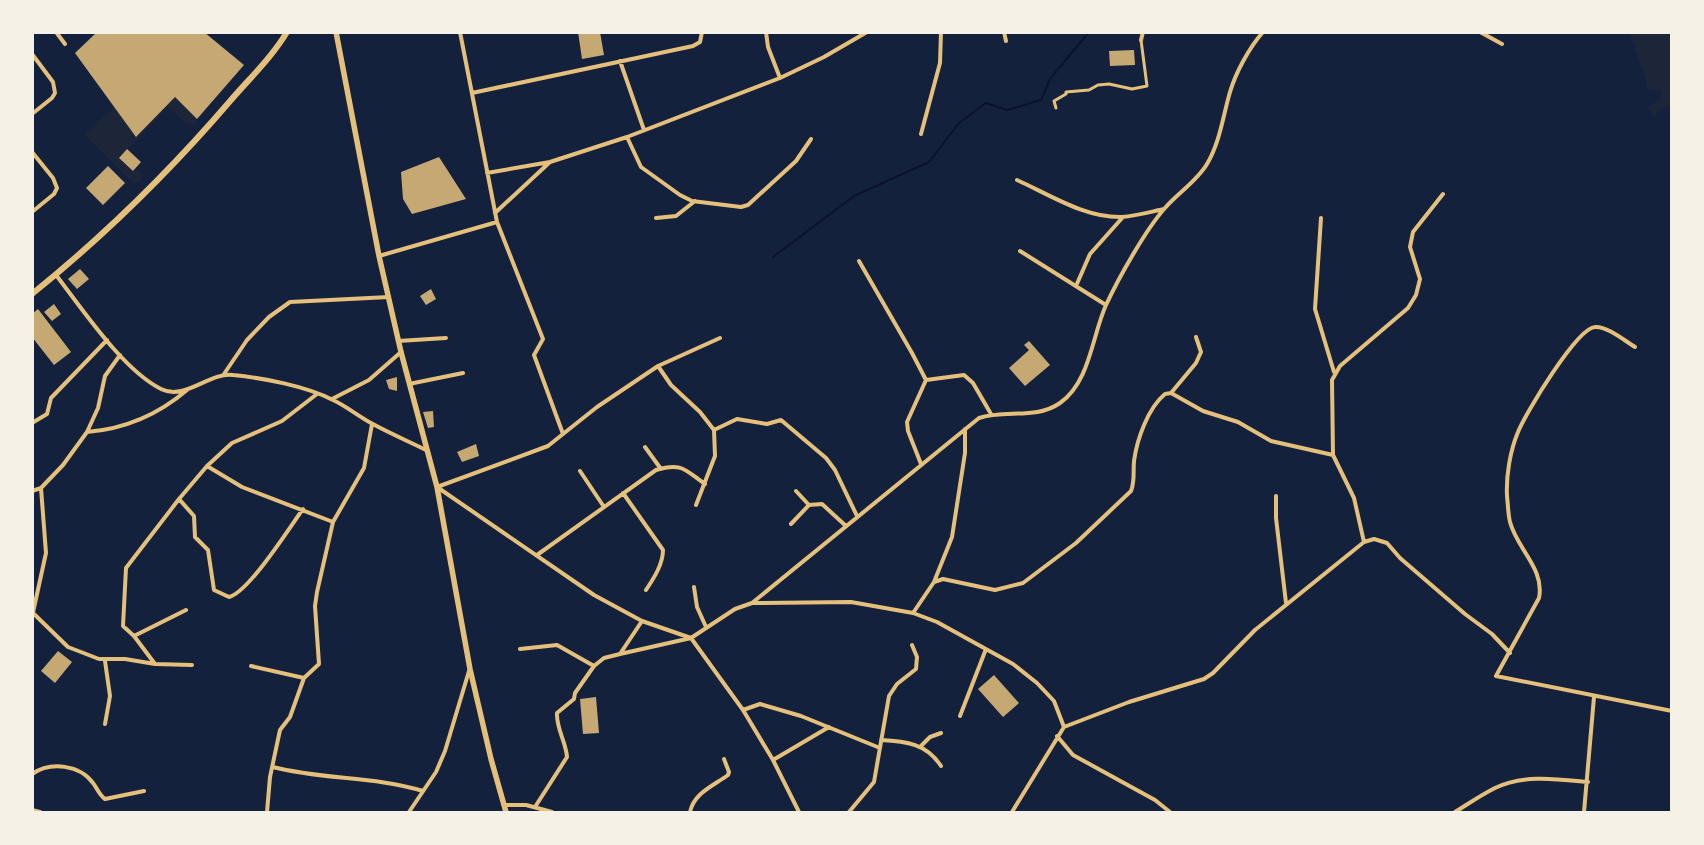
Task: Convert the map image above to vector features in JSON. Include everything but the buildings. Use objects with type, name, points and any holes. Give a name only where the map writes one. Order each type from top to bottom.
[{"type":"main road","points":[[336,32],[388,297],[400,352],[437,487],[470,669],[491,759],[506,812]]},
{"type":"main road","points":[[32,294],[56,275],[153,184],[210,124],[287,34]]},
{"type":"street","points":[[56,32],[65,44]]},
{"type":"street","points":[[460,32],[497,222],[543,339],[534,355],[563,434]]},
{"type":"street","points":[[472,93],[693,46],[700,42],[702,32]]},
{"type":"street","points":[[766,32],[768,48],[780,78]]},
{"type":"street","points":[[487,173],[550,162],[627,137],[780,78],[824,57],[868,32]]},
{"type":"street","points":[[921,134],[940,63],[941,32]]},
{"type":"street","points":[[1004,32],[1006,41]]},
{"type":"street","points":[[1056,108],[1054,101],[1066,94],[1066,92],[1089,90],[1098,84],[1109,84],[1132,89],[1147,86],[1141,40],[1143,32]]},
{"type":"street","points":[[1256,32],[1258,38]]},
{"type":"street","points":[[752,603],[857,516],[890,493],[921,464],[979,418],[991,414],[1016,415],[1042,411],[1059,404],[1073,390],[1083,370],[1106,306],[1132,259],[1164,209],[1207,165],[1219,137],[1230,90],[1263,32]]},
{"type":"street","points":[[1480,32],[1502,44]]},
{"type":"street","points":[[32,54],[53,82],[55,93],[52,98],[32,114]]},
{"type":"street","points":[[620,62],[644,130]]},
{"type":"street","points":[[627,137],[641,167],[680,195],[695,201],[734,207],[748,205],[796,161],[811,139]]},
{"type":"street","points":[[32,152],[53,178],[57,188],[54,194],[32,212]]},
{"type":"street","points":[[495,213],[550,162]]},
{"type":"street","points":[[1017,180],[1090,212],[1123,217],[1164,209]]},
{"type":"street","points":[[1334,372],[1408,308],[1412,302],[1420,279],[1410,247],[1413,232],[1443,194]]},
{"type":"street","points":[[656,218],[676,216],[695,201]]},
{"type":"street","points":[[1076,286],[1090,254],[1123,217]]},
{"type":"street","points":[[1321,218],[1315,309],[1325,350],[1334,372],[1331,407],[1333,455],[1354,498],[1364,542]]},
{"type":"street","points":[[380,256],[497,222]]},
{"type":"street","points":[[1020,251],[1106,306]]},
{"type":"street","points":[[858,261],[926,380]]},
{"type":"street","points":[[56,275],[120,355],[139,373],[163,390],[173,392],[189,388],[224,374],[264,378],[332,399],[372,424],[426,450]]},
{"type":"street","points":[[224,374],[247,340],[280,308],[290,302],[388,297]]},
{"type":"street","points":[[1635,347],[1606,330],[1595,327],[1586,330],[1555,368],[1518,433],[1508,472],[1510,522],[1520,545],[1538,574],[1542,586],[1540,598],[1496,676],[1672,711]]},
{"type":"street","points":[[934,582],[943,579],[994,590],[1008,588],[1023,583],[1076,543],[1131,491],[1134,483],[1134,458],[1146,421],[1160,398],[1171,393],[1196,363],[1201,352],[1196,337]]},
{"type":"street","points":[[398,341],[446,338]]},
{"type":"street","points":[[437,487],[548,446],[597,407],[658,366],[720,338]]},
{"type":"street","points":[[32,423],[47,414],[52,398],[107,340]]},
{"type":"street","points":[[332,399],[369,380],[400,352]]},
{"type":"street","points":[[32,492],[41,488],[63,465],[88,432],[98,408],[105,376],[120,355]]},
{"type":"street","points":[[658,366],[671,385],[700,412],[714,430],[716,456],[696,505]]},
{"type":"street","points":[[409,384],[463,373]]},
{"type":"street","points":[[926,380],[957,374],[970,378],[991,414]]},
{"type":"street","points":[[921,464],[908,431],[907,422],[926,380]]},
{"type":"street","points":[[88,432],[116,427],[148,416],[167,406],[189,388]]},
{"type":"street","points":[[1171,393],[1203,411],[1238,422],[1271,441],[1333,455]]},
{"type":"street","points":[[155,664],[134,636],[123,626],[126,568],[179,499],[207,466],[232,443],[282,421],[317,394]]},
{"type":"street","points":[[714,430],[737,418],[767,424],[780,420],[826,458],[835,470],[857,516]]},
{"type":"street","points":[[267,812],[280,730],[290,717],[304,678],[319,664],[315,606],[333,522],[364,468],[372,424]]},
{"type":"street","points":[[913,613],[934,582],[952,537],[965,453],[965,429]]},
{"type":"street","points":[[646,447],[661,469]]},
{"type":"street","points":[[537,555],[661,469],[673,465],[685,470],[706,484]]},
{"type":"street","points":[[207,466],[242,488],[274,501],[303,509],[333,522]]},
{"type":"street","points":[[580,471],[604,507]]},
{"type":"street","points":[[437,487],[586,590],[642,621],[691,638],[743,710],[773,760],[799,812]]},
{"type":"street","points":[[41,488],[46,553],[33,615],[68,647],[105,661],[125,659],[155,664],[192,664]]},
{"type":"street","points":[[796,491],[809,505]]},
{"type":"street","points":[[623,494],[663,550],[663,557],[646,590]]},
{"type":"street","points":[[1276,496],[1276,518],[1286,603]]},
{"type":"street","points":[[179,499],[194,516],[195,537],[208,550],[214,590],[229,598],[250,581],[303,509]]},
{"type":"street","points":[[791,524],[809,505],[822,504],[846,526]]},
{"type":"street","points":[[1012,812],[1064,726],[1208,676],[1286,603],[1364,542],[1374,539],[1387,543],[1400,558],[1465,614],[1492,634],[1510,653]]},
{"type":"street","points":[[694,587],[697,607],[706,627]]},
{"type":"street","points":[[536,807],[567,757],[567,750],[557,719],[557,713],[574,699],[575,693],[594,666],[604,658],[691,638],[735,609],[752,603],[851,602],[913,613],[959,633],[1013,664],[1037,683],[1054,702],[1064,726]]},
{"type":"street","points":[[134,636],[186,610]]},
{"type":"street","points":[[620,654],[642,621]]},
{"type":"street","points":[[520,649],[557,645],[594,666]]},
{"type":"street","points":[[849,812],[874,782],[889,696],[898,684],[916,669],[917,657],[912,645]]},
{"type":"street","points":[[960,716],[986,649]]},
{"type":"street","points":[[105,661],[110,696],[105,724]]},
{"type":"street","points":[[251,666],[304,678]]},
{"type":"street","points":[[409,812],[436,772],[445,751],[470,669]]},
{"type":"street","points":[[1584,812],[1594,697]]},
{"type":"street","points":[[743,710],[760,704],[801,716],[880,748]]},
{"type":"street","points":[[773,760],[829,728]]},
{"type":"street","points":[[921,746],[930,737],[941,733]]},
{"type":"street","points":[[1057,736],[1073,755],[1155,800],[1170,812]]},
{"type":"street","points":[[881,740],[921,746],[934,755],[941,766]]},
{"type":"street","points":[[690,812],[692,803],[697,797],[728,775],[729,772],[724,759]]},
{"type":"street","points":[[32,774],[43,768],[53,767],[78,770],[93,782],[105,798],[144,791]]},
{"type":"street","points":[[273,767],[302,775],[358,778],[402,785],[423,791]]},
{"type":"street","points":[[1455,812],[1496,787],[1524,779],[1553,778],[1588,782]]},
{"type":"street","points":[[505,805],[536,807],[552,812]]},
{"type":"street","points":[[32,810],[40,812]]},
{"type":"shaded area","points":[[1630,33],[1671,33],[1671,105],[1660,109],[1654,118],[1648,107],[1660,99],[1661,91],[1645,89],[1647,81]]},
{"type":"shaded area","points":[[175,97],[197,119],[196,125],[186,123],[168,107],[119,158],[133,171],[139,169],[143,179],[134,184],[84,134],[115,107],[137,137]]},
{"type":"waterway","points":[[773,257],[854,196],[929,162],[959,123],[986,103],[1007,110],[1041,100],[1050,79],[1089,32]]}]
